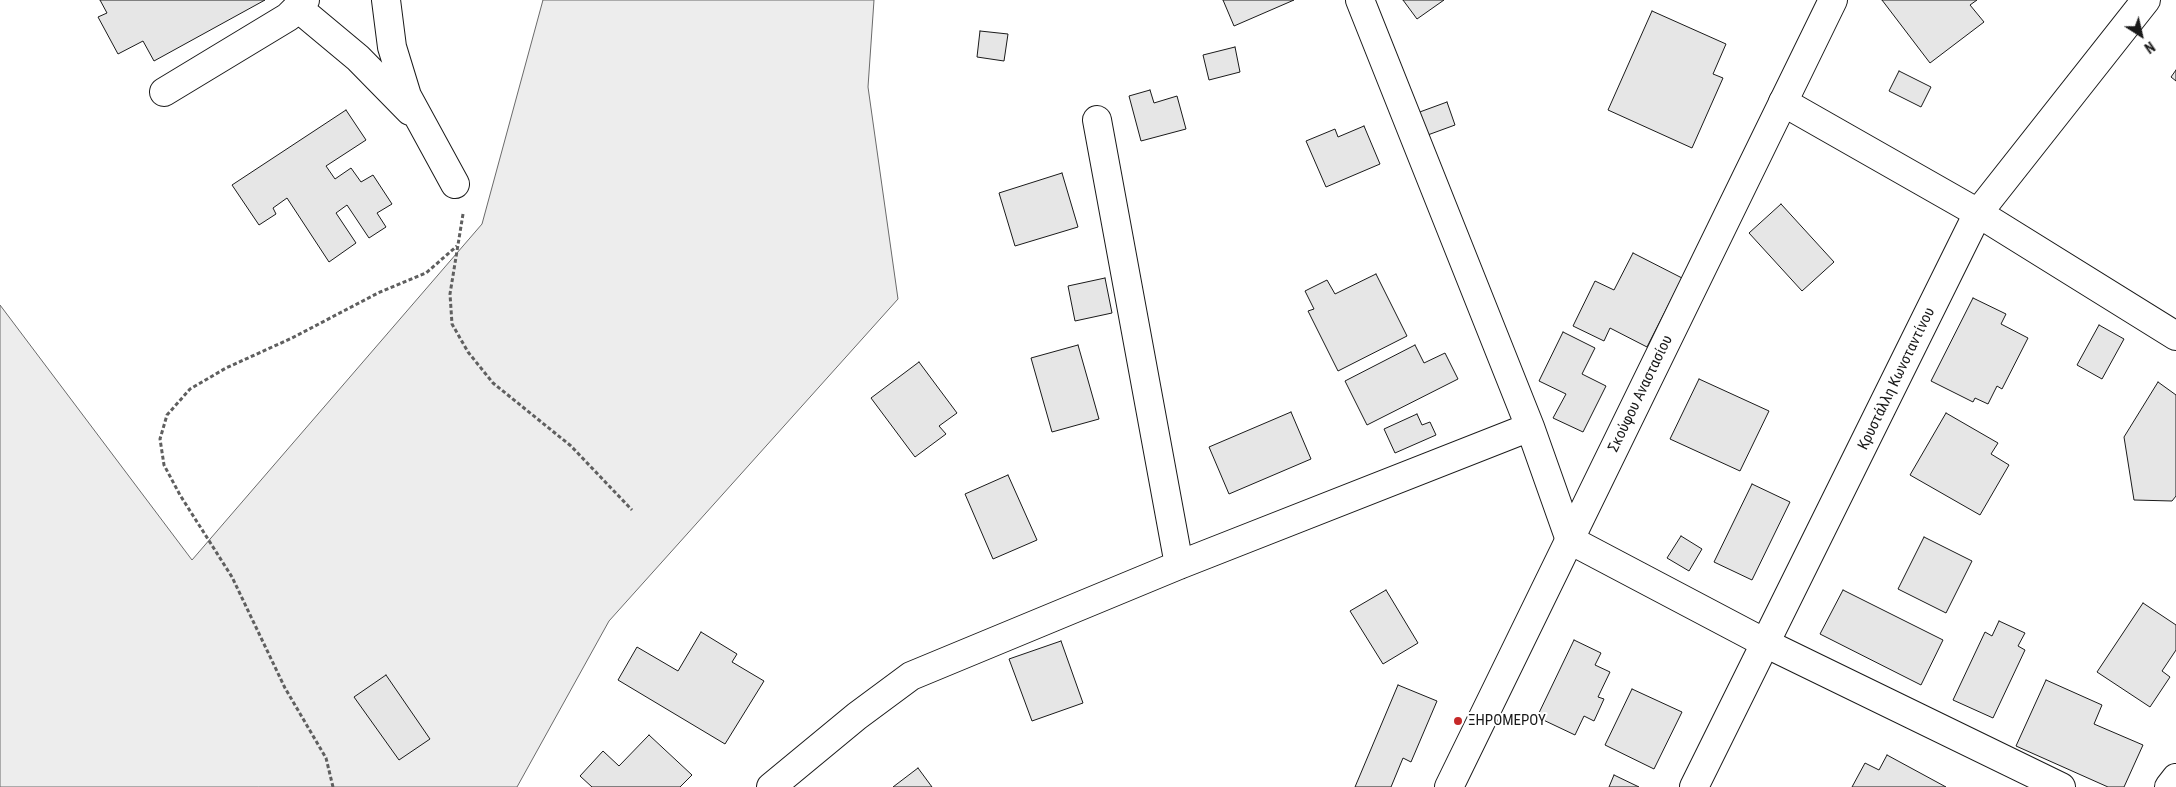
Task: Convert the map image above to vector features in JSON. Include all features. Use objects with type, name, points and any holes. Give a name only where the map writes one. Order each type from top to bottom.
[{"type":"street","points":[[386,0],[392,47],[407,96],[455,184]]},
{"type":"street","points":[[1360,0],[1530,427],[1570,540],[1767,644],[2061,787]]},
{"type":"street","name":"Σκούφου Αναστασίου","points":[[1449,787],[1833,0]]},
{"type":"street","name":"Κρυστάλλη Κωνσταντίνου","points":[[1694,787],[1767,644],[1978,213],[2146,0]]},
{"type":"street","points":[[164,92],[288,17],[301,4],[422,123]]},
{"type":"street","points":[[1784,102],[1978,213],[2176,336]]},
{"type":"street","points":[[1097,120],[1179,565]]},
{"type":"street","points":[[772,787],[857,716],[912,676],[1179,565],[1530,427]]},
{"type":"street","points":[[2169,787],[2176,778]]},
{"type":"path","points":[[455,184],[463,211],[450,294],[452,324],[468,352],[493,383],[571,446],[632,510]]},
{"type":"path","points":[[333,787],[326,758],[285,688],[232,577],[180,495],[164,465],[160,439],[167,415],[190,389],[226,368],[292,338],[378,293],[426,273],[457,246]]},
{"type":"shaded area","points":[[543,0],[874,0],[868,87],[898,299],[609,621],[517,787],[0,787],[0,305],[192,560],[482,224]]},
{"type":"building","points":[[100,0],[265,0],[154,61],[143,41],[118,54],[98,17],[107,13]]},
{"type":"building","points":[[1223,0],[1294,0],[1234,26]]},
{"type":"building","points":[[1403,0],[1444,0],[1417,19]]},
{"type":"building","points":[[1882,0],[1977,0],[1970,5],[1984,22],[1930,63]]},
{"type":"building","points":[[1652,11],[1726,44],[1713,74],[1723,78],[1692,148],[1608,110]]},
{"type":"building","points":[[980,31],[1008,34],[1004,61],[977,57]]},
{"type":"building","points":[[1235,47],[1240,72],[1209,80],[1203,55]]},
{"type":"building","points":[[2176,70],[2176,81],[2171,77]]},
{"type":"building","points":[[1899,71],[1931,87],[1921,107],[1889,91]]},
{"type":"building","points":[[1150,90],[1154,103],[1177,96],[1186,129],[1141,141],[1129,96]]},
{"type":"building","points":[[1447,102],[1455,125],[1425,136],[1417,113]]},
{"type":"building","points":[[346,110],[366,140],[326,166],[335,179],[351,168],[361,182],[373,175],[392,204],[377,213],[386,227],[369,238],[347,205],[336,213],[356,243],[329,262],[287,198],[273,208],[276,214],[259,225],[232,185]]},
{"type":"building","points":[[1364,126],[1380,164],[1326,187],[1306,141],[1335,129],[1338,137]]},
{"type":"building","points":[[1062,173],[1078,227],[1015,246],[999,193]]},
{"type":"building","points":[[1781,204],[1834,262],[1802,291],[1749,233]]},
{"type":"building","points":[[1633,253],[1682,278],[1647,347],[1610,328],[1604,341],[1573,326],[1595,281],[1614,290]]},
{"type":"building","points":[[1376,274],[1407,336],[1338,371],[1308,311],[1314,309],[1305,291],[1327,280],[1335,294]]},
{"type":"building","points":[[1105,278],[1112,313],[1075,321],[1068,286]]},
{"type":"building","points":[[1973,298],[2006,314],[2001,324],[2028,338],[2002,389],[1997,386],[1988,404],[1975,398],[1973,402],[1931,381]]},
{"type":"building","points":[[2099,325],[2124,339],[2102,379],[2077,365]]},
{"type":"building","points":[[1563,332],[1595,348],[1582,374],[1606,386],[1583,432],[1553,418],[1566,394],[1539,381]]},
{"type":"building","points":[[1078,345],[1099,419],[1052,432],[1031,358]]},
{"type":"building","points":[[1415,345],[1424,363],[1445,353],[1458,379],[1367,425],[1345,381]]},
{"type":"building","points":[[919,362],[957,413],[939,426],[946,434],[915,457],[871,398]]},
{"type":"building","points":[[1699,379],[1769,411],[1740,471],[1670,439]]},
{"type":"building","points":[[2158,382],[2176,395],[2176,496],[2172,501],[2134,500],[2124,437]]},
{"type":"building","points":[[1291,412],[1311,459],[1229,494],[1209,447]]},
{"type":"building","points":[[1946,413],[1998,443],[1991,454],[2009,465],[1980,515],[1910,475]]},
{"type":"building","points":[[1417,414],[1422,425],[1430,422],[1436,435],[1395,453],[1384,429]]},
{"type":"building","points":[[1008,475],[1037,540],[993,559],[965,494]]},
{"type":"building","points":[[1752,484],[1790,502],[1752,580],[1714,562]]},
{"type":"building","points":[[1681,536],[1702,549],[1689,571],[1667,558]]},
{"type":"building","points":[[1924,537],[1972,561],[1946,613],[1898,589]]},
{"type":"building","points":[[1386,590],[1418,643],[1383,664],[1350,611]]},
{"type":"building","points":[[1843,590],[1943,640],[1921,685],[1820,634]]},
{"type":"building","points":[[2143,603],[2176,625],[2176,650],[2162,671],[2170,677],[2150,707],[2097,672]]},
{"type":"building","points":[[1999,621],[2025,633],[2018,646],[2025,650],[1993,718],[1953,700],[1985,632],[1992,636]]},
{"type":"building","points":[[701,632],[737,654],[732,662],[764,681],[725,744],[618,680],[637,647],[678,671]]},
{"type":"building","points":[[1574,640],[1601,653],[1595,665],[1610,672],[1598,697],[1604,699],[1594,721],[1584,716],[1575,735],[1537,717]]},
{"type":"building","points":[[1061,641],[1083,703],[1032,721],[1009,659]]},
{"type":"building","points":[[386,675],[430,739],[399,760],[354,697]]},
{"type":"building","points":[[2046,680],[2102,705],[2094,724],[2143,745],[2124,787],[2108,787],[2016,746]]},
{"type":"building","points":[[1398,685],[1437,701],[1411,762],[1403,758],[1391,787],[1355,787]]},
{"type":"building","points":[[1632,689],[1682,712],[1654,769],[1605,745]]},
{"type":"building","points":[[649,735],[692,775],[680,787],[592,787],[580,776],[603,751],[619,766]]},
{"type":"building","points":[[1887,755],[1946,787],[1852,787],[1865,763],[1879,770]]},
{"type":"building","points":[[918,768],[932,787],[893,787]]},
{"type":"building","points":[[1614,775],[1639,787],[1609,787]]},
{"type":"place","name":"ΞΗΡΟΜΕΡΟΥ","points":[[1458,721]]}]
